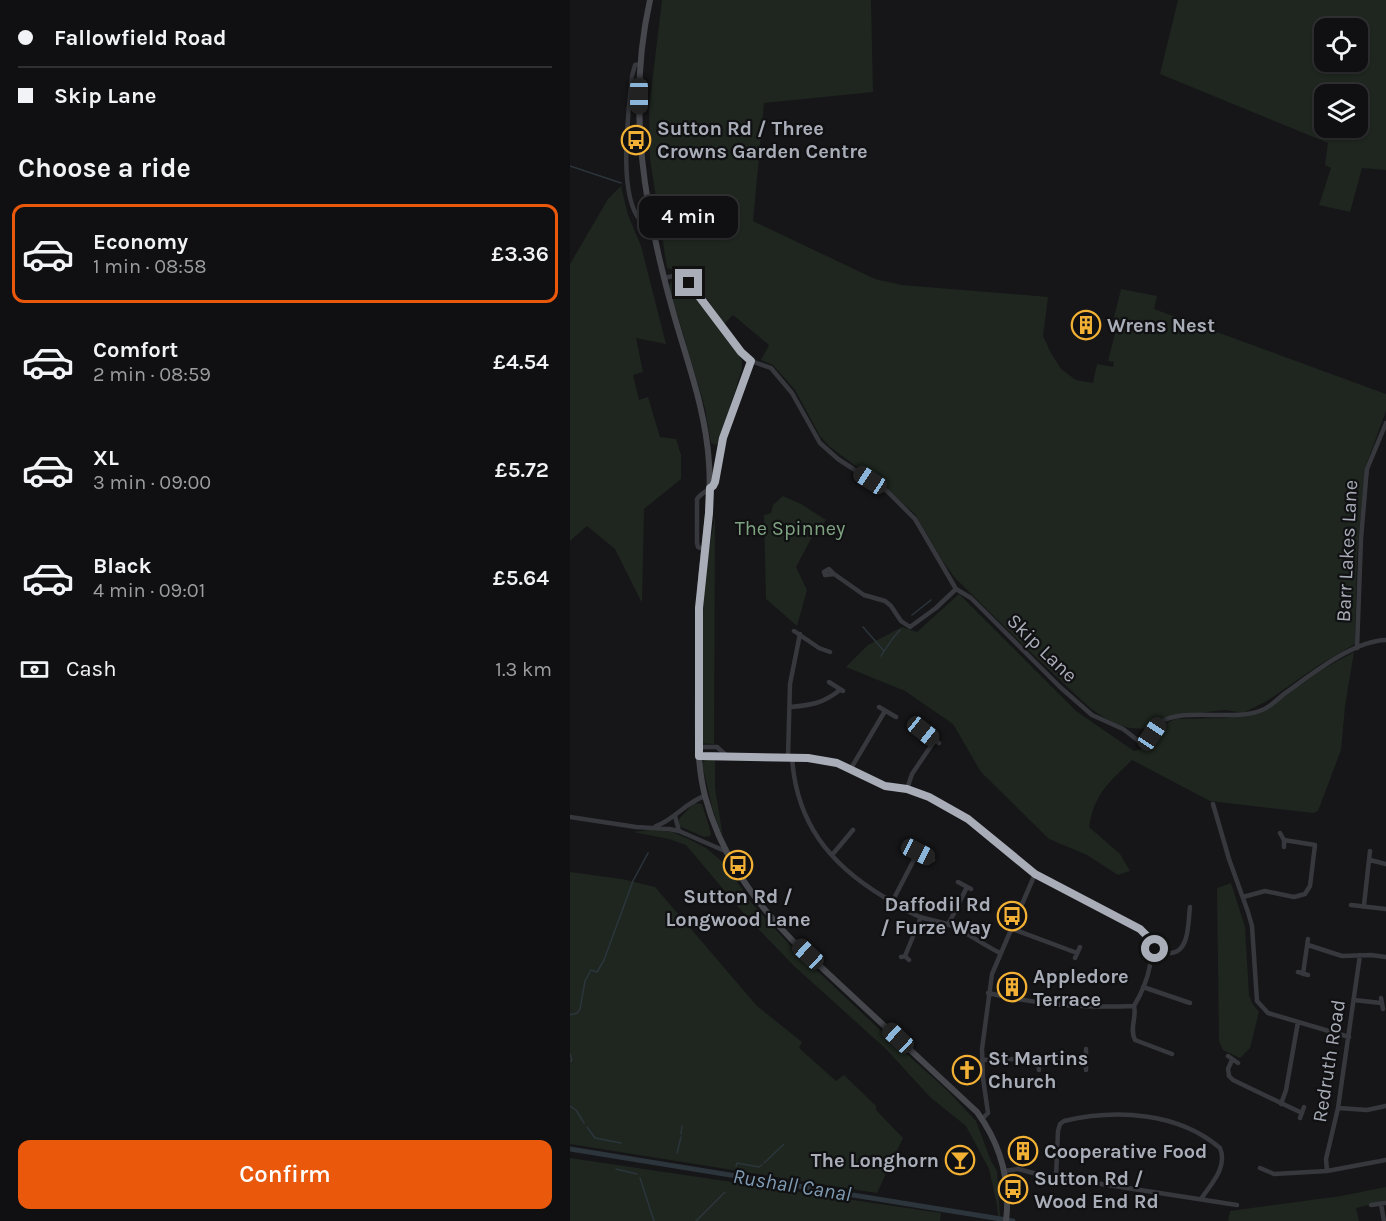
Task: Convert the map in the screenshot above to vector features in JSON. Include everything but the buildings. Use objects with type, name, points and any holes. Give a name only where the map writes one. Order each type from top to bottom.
[{"type":"main road","points":[[650,0],[641,63],[639,115],[641,152],[652,228],[699,398],[708,448],[709,513],[699,608],[699,756],[711,818],[724,851],[756,899],[782,929],[977,1112],[995,1142],[1004,1171],[1007,1193],[1006,1221]]},
{"type":"street","points":[[641,63],[635,65],[632,76],[627,176],[629,197],[635,212],[641,222],[652,228]]},
{"type":"street","name":"Skip Lane","points":[[664,278],[678,275],[689,283],[741,352],[751,361],[771,368],[792,393],[820,443],[838,459],[887,491],[915,519],[956,588],[970,598],[1060,687],[1092,715],[1123,729],[1140,742],[1150,742],[1160,722],[1176,717],[1226,716],[1262,710],[1322,668],[1357,648],[1371,642],[1386,640]]},
{"type":"street","points":[[705,550],[698,547],[697,543],[697,499],[715,482],[720,451],[751,361]]},
{"type":"street","name":"Barr Lakes Lane","points":[[1357,648],[1361,539],[1367,469],[1386,423]]},
{"type":"street","points":[[708,448],[720,451]]},
{"type":"street","points":[[834,574],[864,595],[888,603],[901,621],[910,627],[936,608],[956,588]]},
{"type":"street","points":[[794,631],[819,648],[830,652]]},
{"type":"street","points":[[800,634],[791,675],[790,757],[800,804],[820,843],[846,870],[892,902],[921,917],[948,925],[1000,953]]},
{"type":"street","points":[[790,706],[814,705],[841,691],[829,682]]},
{"type":"street","points":[[879,707],[896,717]]},
{"type":"street","points":[[850,770],[885,711]]},
{"type":"street","points":[[907,789],[912,774],[937,742],[923,731]]},
{"type":"street","points":[[699,747],[717,747],[727,756]]},
{"type":"street","points":[[699,756],[790,757],[830,762],[885,786],[907,789],[929,797],[968,819],[1035,874],[1140,929],[1148,937],[1152,949],[1143,987],[1134,1006],[1136,1012],[1132,1030],[1135,1040],[1167,1048],[1172,1054]]},
{"type":"street","points":[[653,827],[675,816],[695,799],[705,796]]},
{"type":"street","points":[[1213,804],[1251,926],[1257,1001],[1268,1013],[1349,1037]]},
{"type":"street","points":[[675,816],[679,831]]},
{"type":"street","points":[[570,818],[636,828],[653,827],[679,831],[724,851]]},
{"type":"street","points":[[832,855],[854,830]]},
{"type":"street","points":[[1280,833],[1284,840],[1284,847]]},
{"type":"street","points":[[1243,897],[1265,891],[1294,897],[1305,894],[1310,886],[1316,845],[1284,840]]},
{"type":"street","points":[[907,846],[933,860]]},
{"type":"street","points":[[1364,905],[1370,850]]},
{"type":"street","points":[[892,902],[918,852]]},
{"type":"street","points":[[1370,860],[1386,864]]},
{"type":"street","points":[[982,1119],[988,1111],[982,1059],[992,974],[1035,874]]},
{"type":"street","points":[[948,925],[969,888],[958,882]]},
{"type":"street","points":[[1351,904],[1386,909]]},
{"type":"street","points":[[1152,949],[1171,953],[1179,950],[1185,940],[1190,906]]},
{"type":"street","points":[[905,958],[921,917]]},
{"type":"street","points":[[1010,928],[1076,956],[1080,947]]},
{"type":"street","points":[[1303,974],[1308,942],[1342,956],[1386,957]]},
{"type":"street","name":"Redruth Road","points":[[1327,1171],[1326,1159],[1338,1108],[1360,955]]},
{"type":"street","points":[[1143,987],[1190,1003]]},
{"type":"street","points":[[988,993],[1048,1005],[1134,1006]]},
{"type":"street","points":[[1183,1000],[1186,994]]},
{"type":"street","points":[[1354,1000],[1382,1003]]},
{"type":"street","points":[[1281,1104],[1286,1090],[1298,1022]]},
{"type":"street","points":[[1086,1049],[1086,1070]]},
{"type":"street","points":[[982,1059],[1085,1057]]},
{"type":"street","points":[[1038,1059],[1039,1070]]},
{"type":"street","points":[[1233,1060],[1228,1069],[1228,1076],[1233,1080],[1301,1115],[1304,1107]]},
{"type":"street","points":[[1338,1108],[1366,1110],[1386,1106]]},
{"type":"street","points":[[1056,1177],[1058,1131],[1060,1124],[1064,1121],[1107,1116],[1155,1117],[1198,1132],[1220,1148],[1224,1161],[1201,1199]]},
{"type":"street","points":[[1260,1168],[1271,1174],[1327,1171],[1386,1160]]},
{"type":"street","points":[[1294,1164],[1297,1172]]},
{"type":"street","points":[[1004,1171],[1018,1169],[1237,1205]]},
{"type":"street","points":[[1371,1205],[1383,1203],[1384,1221]]},
{"type":"green space","points":[[662,0],[871,0],[873,92],[764,103],[753,221],[875,279],[902,285],[1048,297],[1043,336],[1061,369],[1076,380],[1093,383],[1097,364],[1113,367],[1114,362],[1108,361],[1116,330],[1111,329],[1121,289],[1157,296],[1154,309],[1386,394],[1386,411],[1365,468],[1357,557],[1355,644],[1319,665],[1267,701],[1243,713],[1226,710],[1177,715],[1159,720],[1148,729],[1114,724],[1091,709],[955,578],[915,514],[883,486],[830,447],[820,436],[795,390],[773,365],[761,360],[769,345],[733,315],[724,324],[693,282],[677,271],[667,268],[650,159],[649,109]]},
{"type":"green space","points":[[1178,0],[1386,0],[1386,170],[1362,168],[1350,212],[1319,205],[1331,168],[1325,165],[1328,143],[1316,138],[1368,138],[1368,84],[1314,84],[1314,137],[1160,74]]},
{"type":"green space","points":[[621,186],[628,215],[641,246],[666,344],[636,338],[643,372],[633,375],[639,400],[648,397],[660,437],[676,439],[681,455],[681,479],[644,509],[642,603],[615,549],[587,526],[570,541],[570,264],[608,199]]},
{"type":"green space","points":[[678,278],[684,282],[742,360],[742,369],[719,443],[715,445],[711,443],[705,408],[669,286]]},
{"type":"green space","name":"The Spinney","points":[[783,496],[826,520],[811,539],[796,567],[807,590],[797,626],[766,599],[764,515],[771,513],[773,505]]},
{"type":"green space","points":[[715,516],[714,744],[701,743],[700,728],[704,580]]},
{"type":"green space","points":[[959,594],[1076,711],[1134,751],[1149,747],[1161,725],[1176,719],[1226,718],[1260,713],[1323,669],[1354,652],[1345,706],[1341,750],[1318,811],[1313,813],[1210,801],[1132,760],[1104,789],[1095,805],[1089,827],[1120,854],[1130,871],[1118,875],[1087,855],[1049,839],[981,772],[953,724],[905,691],[846,667],[868,645],[902,627],[917,632]]},
{"type":"green space","points":[[705,760],[715,760],[715,788],[723,837],[713,811],[702,764]]},
{"type":"green space","points":[[694,803],[702,804],[710,836],[704,837],[679,826],[679,819]]},
{"type":"green space","points":[[657,829],[691,840],[706,848],[726,865],[750,901],[789,944],[948,1091],[976,1121],[997,1171],[1000,1216],[998,1216],[989,1169],[966,1126],[930,1097],[886,1049],[794,966],[745,915],[686,845],[633,832]]},
{"type":"green space","points":[[570,872],[622,879],[655,887],[757,1006],[802,1042],[799,1048],[836,1081],[844,1075],[876,1106],[876,1110],[903,1138],[877,1193],[570,1144]]},
{"type":"green space","points":[[1231,883],[1245,927],[1249,995],[1259,1012],[1250,1048],[1240,1058],[1223,1050],[1219,1041],[1217,888]]},
{"type":"green space","points":[[570,1158],[941,1213],[940,1221],[570,1221]]},
{"type":"green space","points":[[1386,1187],[1386,1201],[1356,1208],[1359,1221],[1228,1221],[1230,1211],[1341,1196]]},
{"type":"waterway","points":[[570,166],[621,183]]},
{"type":"waterway","points":[[912,615],[931,600]]},
{"type":"waterway","points":[[863,627],[884,651]]},
{"type":"waterway","points":[[881,656],[900,630]]},
{"type":"waterway","points":[[570,1015],[577,1013],[580,1009],[585,981],[591,970],[597,972],[604,960],[633,881],[648,853]]},
{"type":"waterway","points":[[570,1054],[572,1060],[570,1062]]},
{"type":"waterway","points":[[570,1106],[576,1110],[584,1123]]},
{"type":"waterway","points":[[681,1134],[682,1126]]},
{"type":"waterway","points":[[587,1127],[595,1138],[621,1143]]},
{"type":"waterway","points":[[677,1153],[681,1137]]},
{"type":"waterway","points":[[764,1163],[784,1144]]},
{"type":"waterway","name":"Rushall Canal","points":[[570,1149],[1013,1221]]},
{"type":"waterway","points":[[736,1166],[737,1163],[759,1167],[762,1165]]},
{"type":"waterway","points":[[616,1169],[637,1174]]},
{"type":"waterway","points":[[640,1178],[654,1221]]},
{"type":"waterway","points":[[696,1221],[725,1192]]},
{"type":"place","name":"Sutton Rd / Three Crowns Garden Centre","points":[[636,140]]},
{"type":"place","name":"Wrens Nest","points":[[1086,325]]},
{"type":"place","name":"Sutton Rd / Longwood Lane","points":[[738,865]]},
{"type":"place","name":"Daffodil Rd / Furze Way","points":[[1012,916]]},
{"type":"place","name":"Appledore Terrace","points":[[1012,987]]},
{"type":"place","name":"St Martins Church","points":[[967,1070]]},
{"type":"place","name":"Cooperative Food","points":[[1023,1151]]},
{"type":"place","name":"The Longhorn","points":[[960,1160]]},
{"type":"place","name":"Sutton Rd / Wood End Rd","points":[[1013,1189]]},
{"type":"route","points":[[689,283],[741,352],[751,361],[723,438],[715,482],[710,488],[699,608],[699,756],[788,757],[822,760],[837,763],[885,786],[907,789],[929,797],[968,819],[1035,874],[1140,929],[1148,937],[1152,949],[1155,949]]}]
